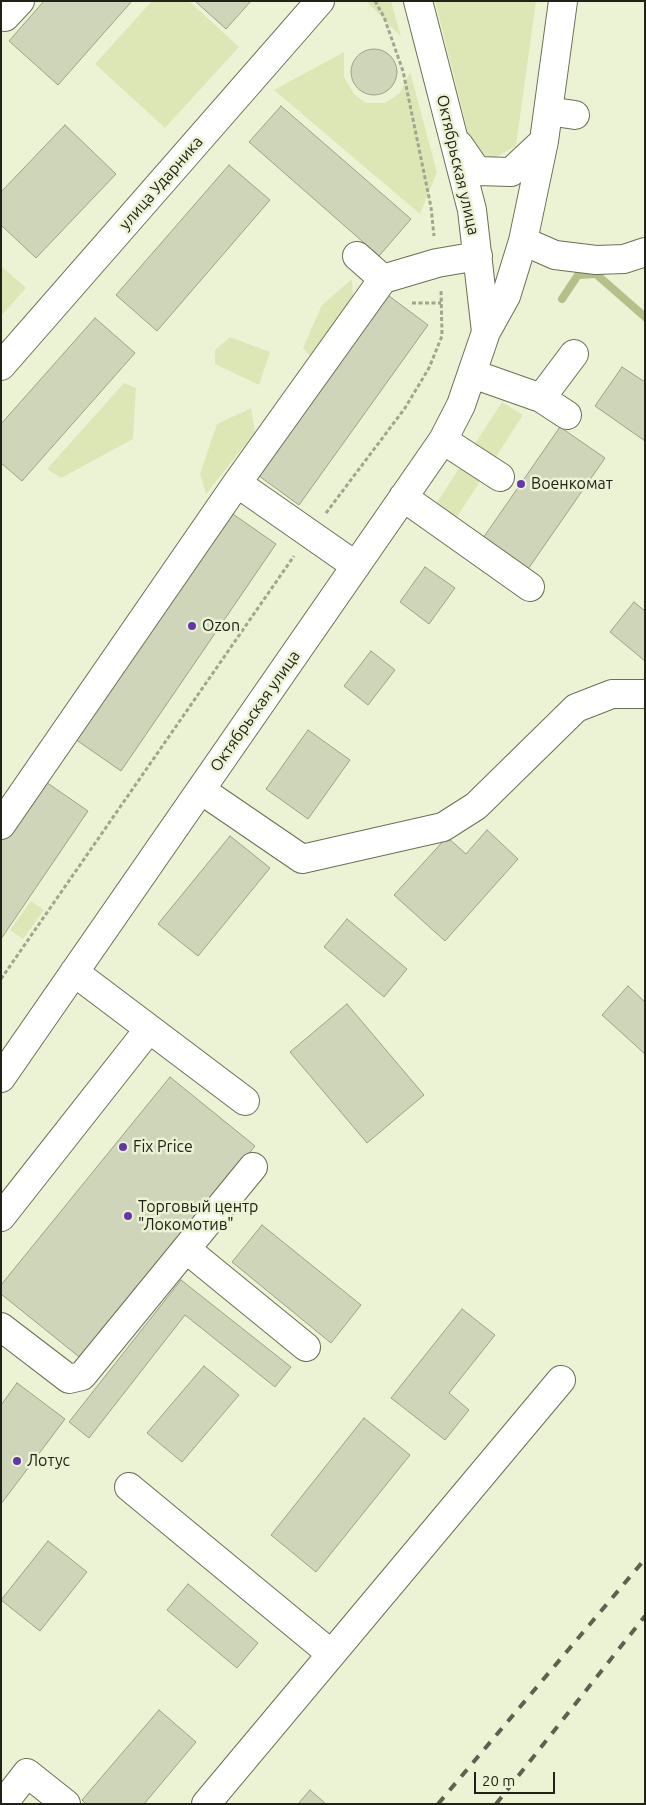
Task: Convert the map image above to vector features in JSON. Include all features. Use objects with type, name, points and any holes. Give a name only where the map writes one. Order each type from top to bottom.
[{"type":"street","name":"улица Ударника","points":[[1,366],[320,1]]},
{"type":"street","name":"Октябрьская улица","points":[[418,1],[472,210],[486,332]]},
{"type":"street","points":[[563,1],[548,111],[575,115]]},
{"type":"street","name":"Октябрьская улица","points":[[1,1078],[443,440],[461,405],[486,332],[506,296],[523,241],[544,140],[548,111]]},
{"type":"street","points":[[452,136],[477,171],[511,172],[544,140]]},
{"type":"street","points":[[523,241],[555,255],[596,260],[624,259],[645,252]]},
{"type":"street","points":[[357,256],[383,279]]},
{"type":"street","points":[[1,825],[237,483],[383,279],[437,263],[478,256]]},
{"type":"street","points":[[541,398],[574,354]]},
{"type":"street","points":[[473,374],[541,398],[567,415]]},
{"type":"street","points":[[443,440],[500,477]]},
{"type":"street","points":[[237,483],[356,566]]},
{"type":"street","points":[[403,497],[530,587]]},
{"type":"street","points":[[201,790],[302,859],[443,827],[476,806],[576,708],[612,694],[645,694]]},
{"type":"street","points":[[74,972],[245,1101]]},
{"type":"street","points":[[1,1217],[149,1028]]},
{"type":"street","points":[[1,1326],[69,1379],[82,1376],[253,1166]]},
{"type":"street","points":[[186,1249],[306,1347]]},
{"type":"street","points":[[206,1804],[330,1653],[560,1380]]},
{"type":"street","points":[[129,1487],[330,1653]]},
{"type":"street","points":[[3,1804],[27,1773],[66,1804]]},
{"type":"path","points":[[1,979],[310,534],[405,408],[429,368],[442,336],[441,303],[431,207],[402,72],[384,17],[375,1]]},
{"type":"path","points":[[412,303],[441,303]]},
{"type":"green space","points":[[152,1],[189,1],[239,47],[165,128],[95,64]]},
{"type":"green space","points":[[365,1],[391,1],[401,37],[367,2]]},
{"type":"green space","points":[[435,1],[536,1],[516,146],[494,158],[473,152]]},
{"type":"green space","points":[[344,52],[344,77],[354,94],[366,103],[385,103],[400,93],[410,72],[437,172],[420,214],[274,90]]},
{"type":"green space","points":[[1,266],[26,288],[1,316]]},
{"type":"green space","points":[[352,279],[353,301],[311,357],[303,348],[322,305]]},
{"type":"green space","points":[[230,337],[270,352],[259,385],[215,364],[215,350]]},
{"type":"green space","points":[[124,383],[136,388],[133,439],[61,478],[47,469]]},
{"type":"green space","points":[[502,402],[523,415],[455,520],[434,507]]},
{"type":"green space","points":[[251,408],[255,432],[206,494],[200,474],[217,424]]},
{"type":"green space","points":[[31,901],[44,910],[23,939],[10,930]]},
{"type":"building","points":[[44,1],[132,1],[58,85],[9,41]]},
{"type":"building","points":[[195,1],[251,1],[226,29]]},
{"type":"building","points":[[374,49],[387,53],[393,59],[397,72],[393,85],[387,91],[374,95],[361,91],[355,85],[351,72],[355,59],[361,53]]},
{"type":"building","points":[[281,106],[411,219],[379,256],[249,142]]},
{"type":"building","points":[[65,125],[116,174],[36,258],[1,225],[1,192]]},
{"type":"building","points":[[229,165],[270,200],[157,331],[116,295]]},
{"type":"building","points":[[385,293],[428,325],[299,505],[255,473]]},
{"type":"building","points":[[95,318],[135,353],[22,481],[1,463],[1,424]]},
{"type":"building","points":[[622,367],[645,382],[645,441],[595,406]]},
{"type":"building","points":[[560,427],[605,458],[526,572],[481,541]]},
{"type":"building","points":[[230,512],[276,544],[121,771],[75,739]]},
{"type":"building","points":[[425,567],[455,588],[429,624],[400,602]]},
{"type":"building","points":[[634,602],[645,611],[645,661],[610,632]]},
{"type":"building","points":[[371,651],[395,670],[368,705],[344,686]]},
{"type":"building","points":[[308,730],[350,760],[308,819],[266,789]]},
{"type":"building","points":[[43,780],[88,811],[1,939],[1,841]]},
{"type":"building","points":[[487,830],[518,859],[445,941],[394,895],[447,837],[466,854]]},
{"type":"building","points":[[230,836],[270,868],[198,956],[158,924]]},
{"type":"building","points":[[347,919],[407,969],[384,997],[324,947]]},
{"type":"building","points":[[628,986],[645,1002],[645,1054],[602,1015]]},
{"type":"building","points":[[347,1004],[424,1095],[367,1143],[290,1052]]},
{"type":"building","name":"Торговый центр \"Локомотив\"","points":[[170,1077],[255,1146],[83,1360],[1,1294],[1,1285]]},
{"type":"building","points":[[262,1225],[361,1305],[331,1343],[232,1262]]},
{"type":"building","points":[[181,1280],[291,1367],[275,1387],[185,1315],[89,1438],[69,1422]]},
{"type":"building","points":[[462,1309],[495,1335],[449,1393],[469,1410],[445,1440],[391,1398]]},
{"type":"building","points":[[204,1366],[239,1395],[182,1462],[147,1433]]},
{"type":"building","name":"Лотус","points":[[17,1383],[65,1419],[1,1504],[1,1405]]},
{"type":"building","points":[[364,1418],[410,1455],[316,1572],[271,1535]]},
{"type":"building","points":[[48,1541],[87,1572],[40,1631],[1,1600]]},
{"type":"building","points":[[188,1584],[258,1643],[237,1668],[167,1610]]},
{"type":"building","points":[[159,1710],[196,1742],[144,1804],[86,1804],[82,1800]]},
{"type":"building","points":[[310,1790],[326,1804],[298,1804]]},
{"type":"waterway","points":[[562,299],[578,275],[596,274],[645,317]]},
{"type":"railway","points":[[438,1804],[645,1559]]},
{"type":"railway","points":[[496,1804],[645,1616]]},
{"type":"place","name":"Военкомат","points":[[521,484]]},
{"type":"place","name":"Ozon","points":[[192,626]]},
{"type":"place","name":"Fix Price","points":[[123,1147]]},
{"type":"place","name":"Торговый центр \"Локомотив\"","points":[[128,1216]]},
{"type":"place","name":"Лотус","points":[[17,1461]]}]
